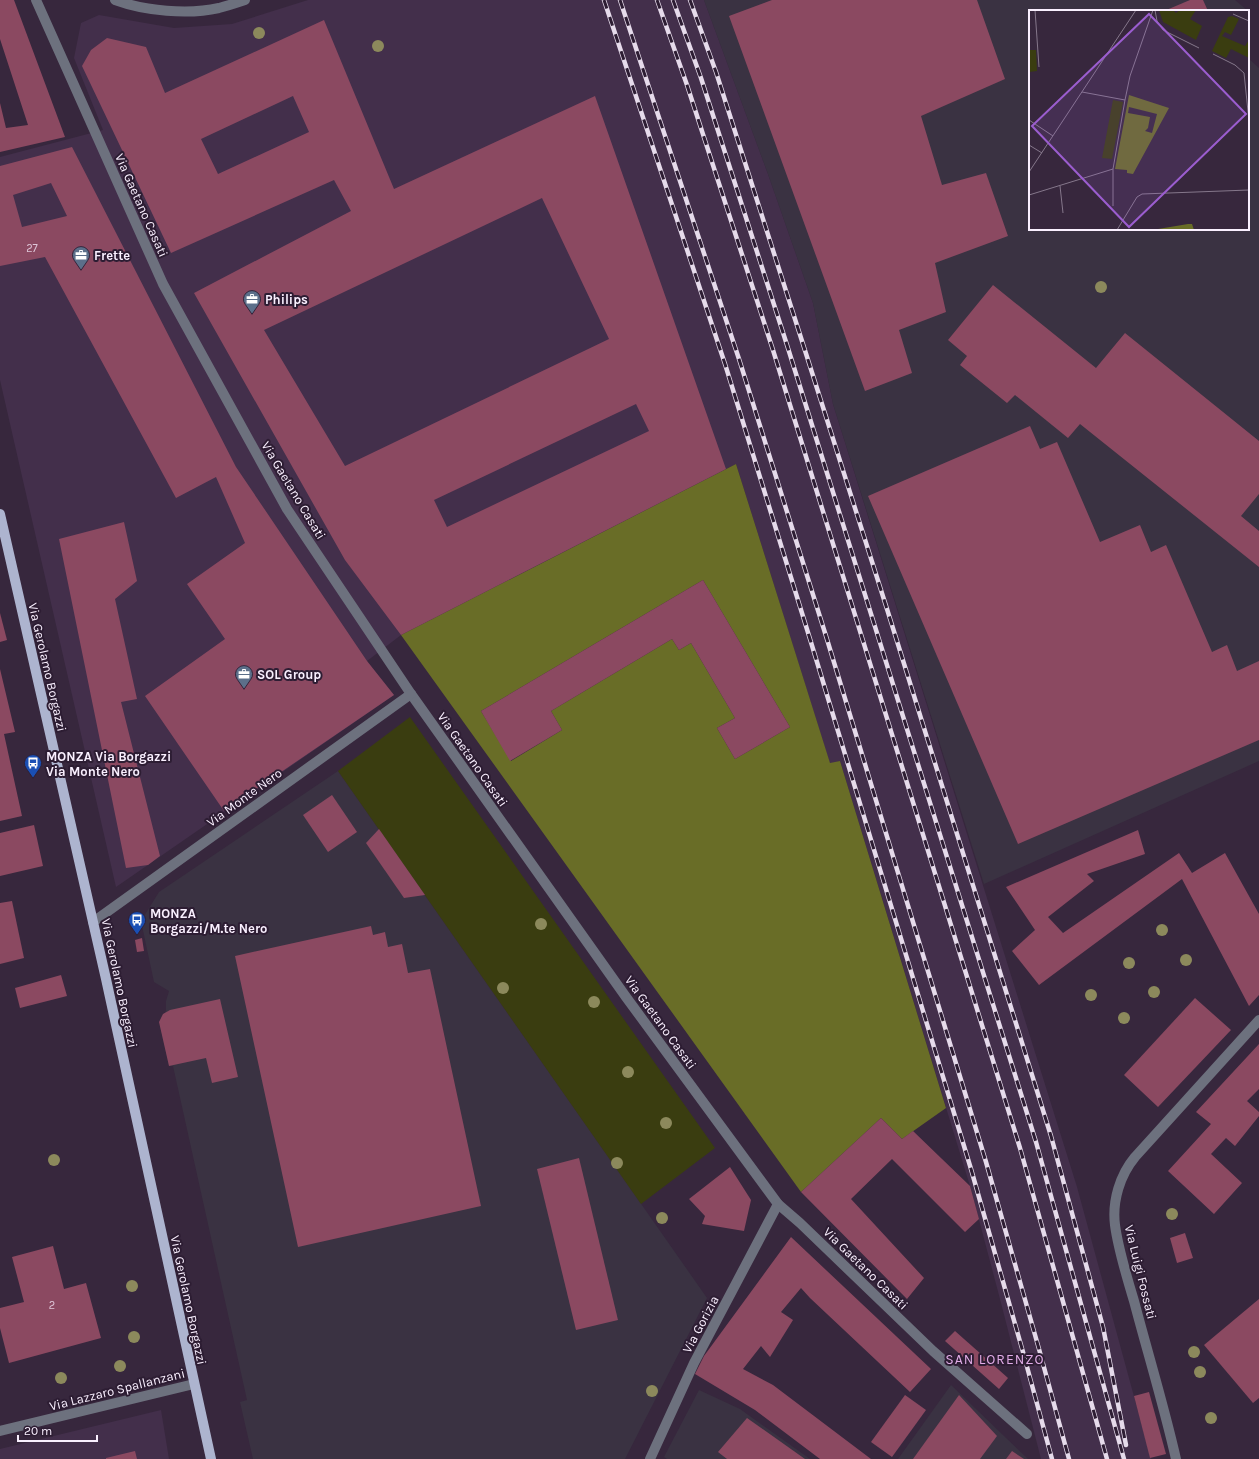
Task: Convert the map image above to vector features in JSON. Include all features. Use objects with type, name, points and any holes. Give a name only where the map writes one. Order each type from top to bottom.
[{"type":"main road","name":"Via Gerolamo Borgazzi","points":[[0,514],[93,922],[211,1459]]},
{"type":"street","name":"Via Gaetano Casati","points":[[36,0],[163,284],[287,508],[411,694],[626,997],[778,1204],[800,1223],[932,1351],[1027,1434]]},
{"type":"street","points":[[115,0],[143,7],[196,12],[219,8],[245,0]]},
{"type":"street","name":"Via Monte Nero","points":[[93,922],[411,694]]},
{"type":"street","name":"Via Luigi Fossati","points":[[1176,1459],[1129,1285],[1115,1224],[1117,1192],[1126,1168],[1135,1156],[1259,1020]]},
{"type":"street","name":"Via Gorizia","points":[[650,1459],[694,1363],[778,1204]]},
{"type":"street","name":"Via Lazzaro Spallanzani","points":[[0,1431],[194,1384]]},
{"type":"shaded area","points":[[308,0],[704,0],[768,174],[813,303],[833,404],[1077,1187],[1151,1459],[1041,1459],[970,1186],[840,761],[830,764],[736,464],[401,635],[367,661],[394,695],[116,887],[0,380],[0,157],[103,130],[74,58],[81,23],[99,15],[174,28],[232,24]]},
{"type":"shaded area","points":[[704,0],[1235,0],[1247,10],[1029,10],[1029,230],[1249,230],[1249,59],[1259,68],[1259,761],[984,884],[833,404],[813,303],[768,174]]},
{"type":"shaded area","points":[[338,771],[707,1298],[625,1459],[253,1459],[240,1402],[247,1400],[173,1066],[169,1066],[160,1026],[161,1018],[166,1011],[166,1001],[169,991],[154,982],[141,921],[159,892]]},
{"type":"shaded area","points":[[951,1385],[1028,1459],[898,1459]]},
{"type":"shaded area","points":[[699,1390],[740,1409],[810,1459],[667,1459],[664,1457]]},
{"type":"shaded area","points":[[161,1410],[169,1459],[0,1459],[0,1449]]},
{"type":"green space","points":[[736,464],[830,763],[840,761],[946,1108],[902,1139],[881,1118],[801,1192],[401,635]],"holes":[[[703,580],[790,727],[735,759],[717,728],[735,718],[691,643],[679,650],[672,639],[551,711],[562,730],[511,761],[481,711]]]},
{"type":"green space","points":[[410,717],[715,1148],[641,1204],[338,771]]},
{"type":"building","points":[[0,0],[14,0],[65,137],[0,152],[0,103],[6,128],[28,125],[0,39]]},
{"type":"building","points":[[772,0],[977,0],[1005,79],[921,116],[942,185],[986,173],[1008,236],[935,263],[946,312],[899,330],[912,373],[865,391],[729,16]]},
{"type":"building","points":[[1190,0],[1203,0],[1208,10],[1166,10]]},
{"type":"building","name":"Philips","points":[[324,20],[394,189],[595,96],[726,469],[401,635],[345,560],[194,293],[351,211],[334,180],[171,253],[82,66],[91,50],[107,38],[146,47],[165,93]],"holes":[[[293,96],[309,132],[218,174],[201,139]],[[542,198],[609,339],[345,466],[264,330]],[[636,404],[649,431],[447,527],[434,500]]]},
{"type":"building","points":[[72,147],[236,467],[367,661],[394,695],[224,811],[145,696],[225,639],[187,584],[245,543],[216,477],[176,498],[45,257],[0,266],[0,166]],"holes":[[[51,183],[67,216],[22,227],[13,195]]]},
{"type":"building","points":[[993,285],[1096,368],[1125,333],[1259,441],[1259,494],[1241,516],[1259,531],[1259,567],[1080,424],[1068,438],[1015,395],[1007,403],[960,365],[967,356],[948,340]]},
{"type":"building","points":[[1030,426],[1040,449],[1057,442],[1100,542],[1140,525],[1151,552],[1166,545],[1212,652],[1227,645],[1237,671],[1259,661],[1259,740],[1018,844],[868,496]]},
{"type":"building","points":[[124,522],[137,581],[115,599],[137,699],[121,702],[160,856],[148,865],[126,868],[59,539]]},
{"type":"building","points":[[703,580],[790,727],[735,759],[717,728],[735,718],[691,643],[679,650],[672,639],[551,711],[562,730],[510,761],[481,711]]},
{"type":"building","points":[[0,613],[7,640],[0,642]]},
{"type":"building","points":[[0,669],[15,732],[4,734],[22,816],[0,821]]},
{"type":"building","points":[[332,795],[357,832],[328,852],[303,815]]},
{"type":"building","points":[[34,825],[43,866],[0,876],[0,833]]},
{"type":"building","points":[[379,829],[425,895],[404,898],[366,843]]},
{"type":"building","points":[[1138,830],[1145,854],[1087,874],[1094,881],[1048,917],[1063,933],[1179,853],[1192,873],[1225,853],[1259,914],[1259,995],[1249,1006],[1182,879],[1039,985],[1012,951],[1035,930],[1006,887]]},
{"type":"building","points":[[12,901],[24,958],[0,964],[0,903]]},
{"type":"building","points":[[371,926],[373,935],[385,932],[388,947],[402,944],[408,973],[430,969],[481,1206],[298,1247],[235,956]]},
{"type":"building","points":[[142,938],[144,951],[137,952],[135,940]]},
{"type":"building","points":[[61,975],[67,996],[20,1008],[15,988]]},
{"type":"building","points":[[1195,998],[1231,1030],[1158,1107],[1124,1075]]},
{"type":"building","points":[[220,999],[238,1077],[212,1083],[206,1058],[169,1066],[159,1022],[163,1014],[170,1010]]},
{"type":"building","points":[[1259,1044],[1259,1089],[1247,1101],[1259,1112],[1259,1116],[1235,1146],[1226,1138],[1211,1154],[1242,1183],[1214,1214],[1168,1171],[1211,1124],[1196,1112]]},
{"type":"building","points":[[881,1118],[902,1139],[913,1131],[970,1186],[979,1219],[965,1232],[892,1159],[851,1199],[924,1278],[907,1299],[801,1192]]},
{"type":"building","points":[[579,1158],[618,1320],[576,1330],[537,1169]]},
{"type":"building","points":[[730,1167],[751,1200],[744,1231],[702,1224],[705,1216],[689,1199]]},
{"type":"building","points":[[1185,1233],[1193,1258],[1177,1263],[1170,1238]]},
{"type":"building","points":[[791,1237],[931,1369],[910,1392],[801,1288],[781,1312],[793,1320],[770,1357],[761,1346],[743,1369],[773,1385],[871,1459],[820,1459],[755,1410],[695,1374],[704,1356]]},
{"type":"building","points":[[53,1246],[64,1289],[86,1283],[101,1338],[9,1363],[0,1328],[0,1308],[24,1302],[12,1257]]},
{"type":"building","points":[[1259,1299],[1259,1398],[1253,1403],[1204,1345]]},
{"type":"building","points":[[955,1331],[1008,1378],[999,1389],[945,1341]]},
{"type":"building","points":[[1149,1392],[1166,1454],[1150,1458],[1134,1396]]},
{"type":"building","points":[[905,1395],[926,1410],[892,1457],[871,1442]]},
{"type":"building","points":[[959,1395],[997,1436],[980,1459],[913,1459]]},
{"type":"building","points":[[747,1418],[805,1459],[727,1459],[718,1452]]},
{"type":"building","points":[[135,1451],[137,1459],[106,1459],[106,1458]]},
{"type":"building","points":[[1012,1451],[1024,1459],[1006,1459]]},
{"type":"railway","points":[[604,0],[725,364],[810,639],[971,1169],[1052,1459]]},
{"type":"railway","points":[[620,0],[739,359],[826,636],[986,1162],[1069,1459]]},
{"type":"railway","points":[[657,0],[687,85],[773,350],[1020,1148],[1107,1459]]},
{"type":"railway","points":[[673,0],[701,78],[787,345],[1036,1142],[1124,1459]]},
{"type":"railway","points":[[690,0],[716,72],[802,341],[1051,1136],[1103,1327],[1126,1445]]},
{"type":"place","name":"Frette","points":[[81,270]]},
{"type":"place","name":"Philips","points":[[252,314]]},
{"type":"place","name":"SOL Group","points":[[244,689]]},
{"type":"place","name":"MONZA Via Borgazzi Via Monte Nero","points":[[33,778]]},
{"type":"place","name":"MONZA Borgazzi/M.te Nero","points":[[137,935]]},
{"type":"district","name":"SAN LORENZO","points":[[995,1359]]}]
